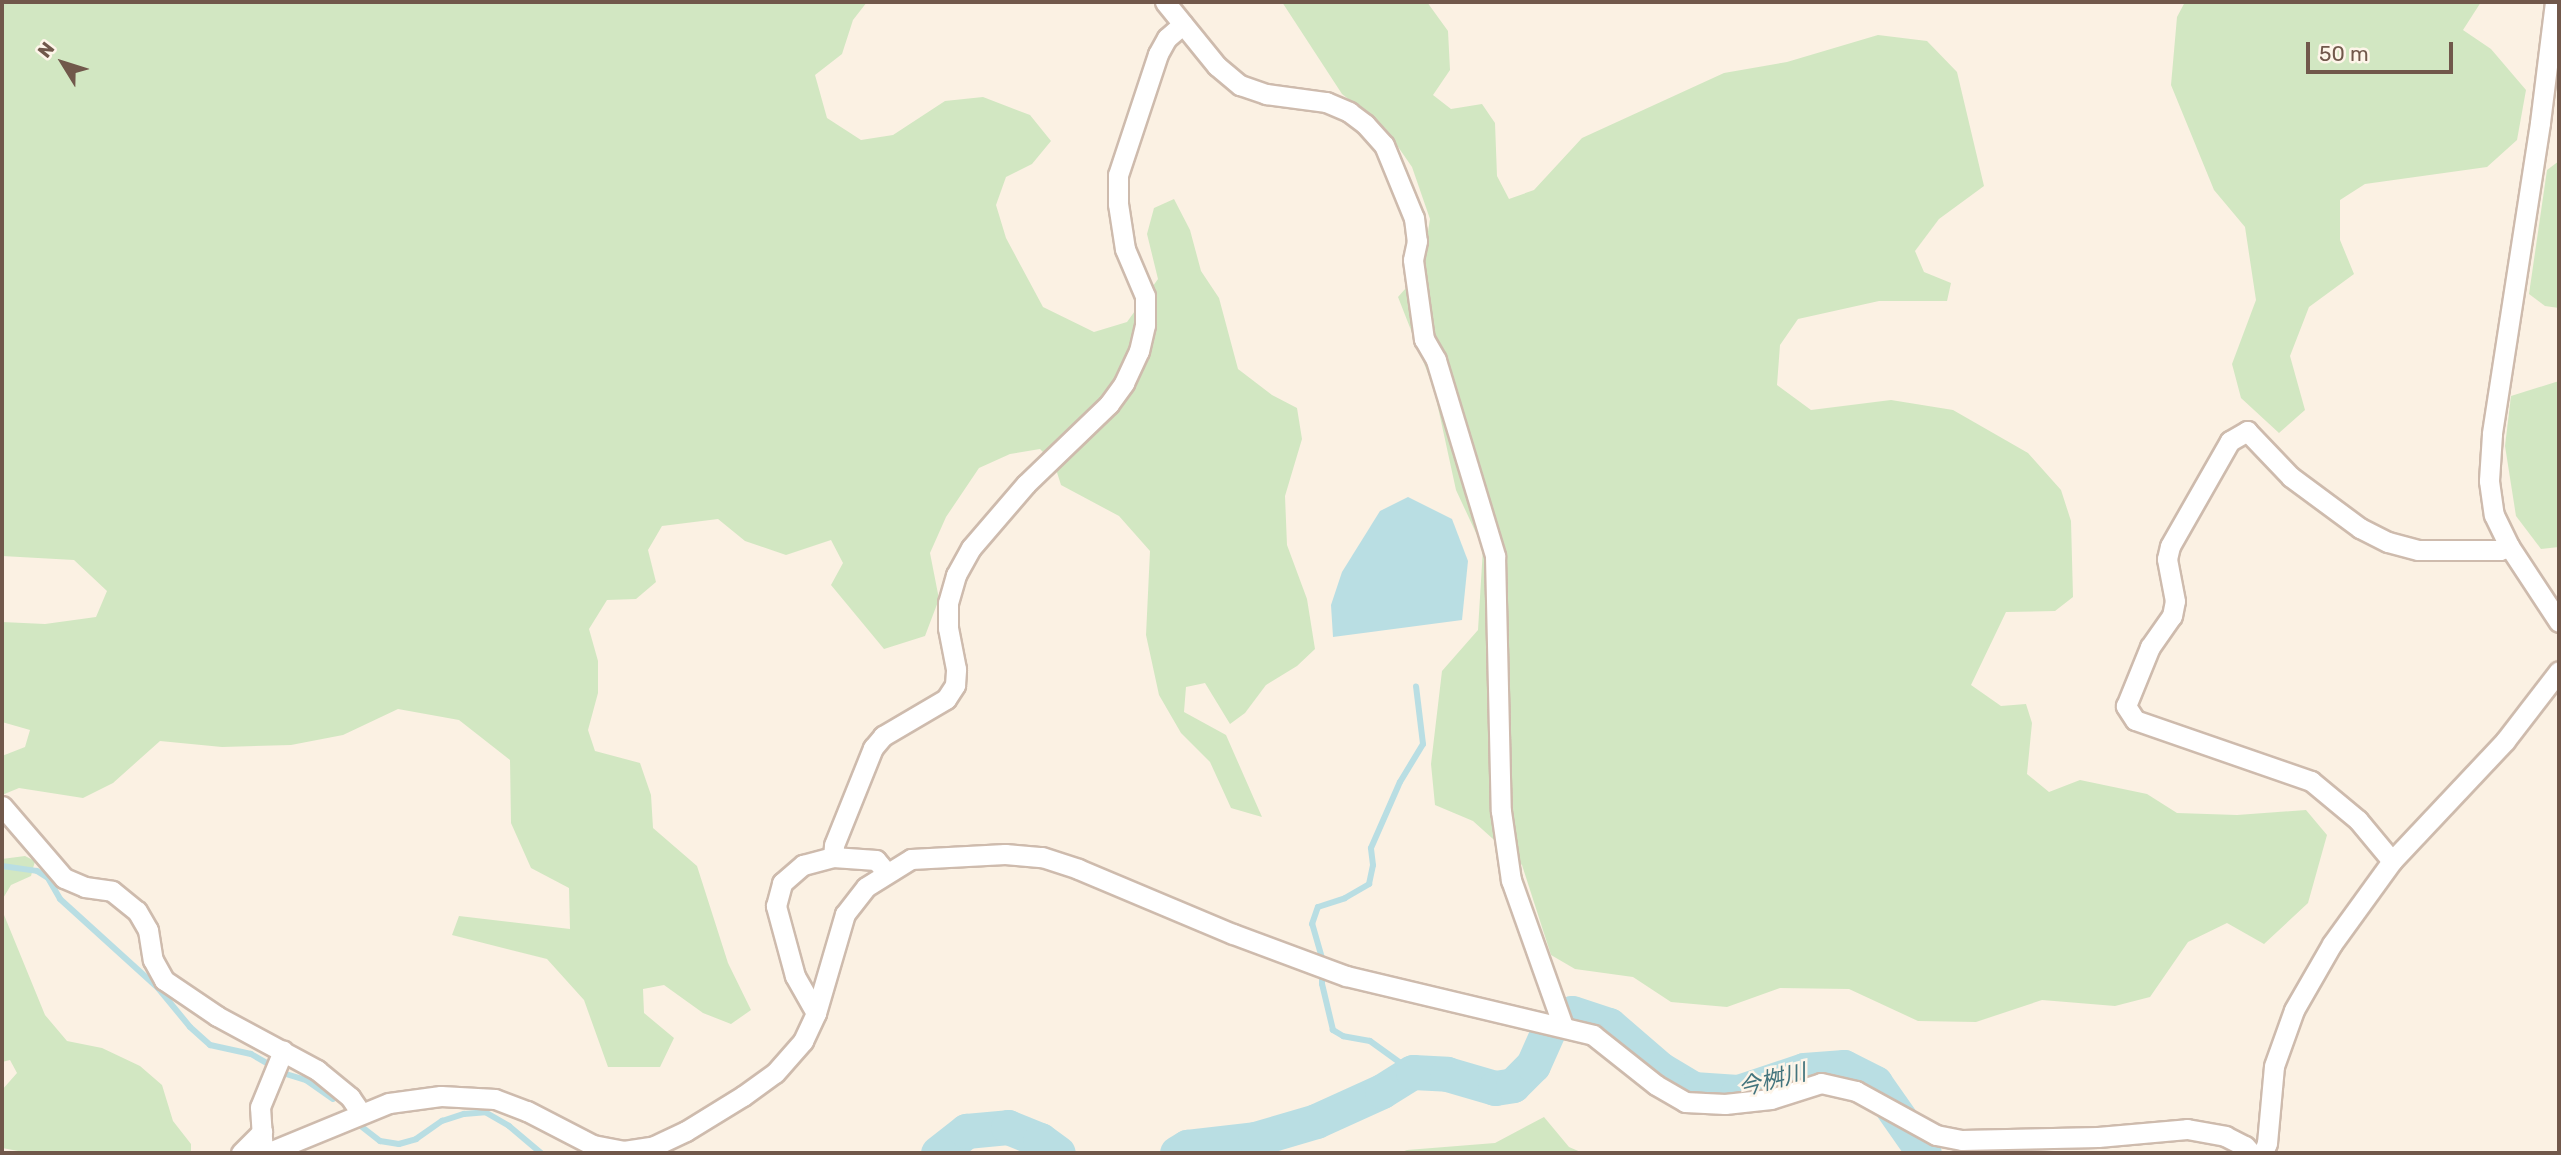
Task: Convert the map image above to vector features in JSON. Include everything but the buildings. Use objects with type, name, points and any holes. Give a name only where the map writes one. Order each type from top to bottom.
[{"type":"street","points":[[1165,2],[1217,66],[1240,85],[1266,94],[1326,102],[1349,112],[1365,124],[1384,145],[1414,218],[1417,241],[1413,260],[1424,339],[1436,360],[1495,556],[1501,811],[1511,880],[1563,1026]]},
{"type":"street","points":[[2555,2],[2540,123],[2492,434],[2489,481],[2494,515],[2509,546],[2559,622]]},
{"type":"street","points":[[833,857],[834,845],[873,748],[883,736],[946,699],[955,685],[956,670],[948,628],[948,603],[956,575],[971,548],[1026,484],[1109,404],[1124,383],[1139,351],[1145,325],[1145,296],[1125,249],[1118,204],[1118,175],[1158,54],[1167,38],[1183,24]]},
{"type":"street","points":[[2392,861],[2358,820],[2311,781],[2135,720],[2126,706],[2150,647],[2172,616],[2175,601],[2167,559],[2170,546],[2230,441],[2247,431],[2291,477],[2360,528],[2388,542],[2418,550],[2500,550],[2509,546]]},
{"type":"street","points":[[2263,1153],[2267,1143],[2274,1066],[2294,1010],[2332,944],[2392,861],[2505,741],[2559,671]]},
{"type":"street","points":[[2,806],[64,878],[85,887],[113,891],[137,911],[149,930],[153,960],[164,980],[217,1016],[317,1070],[350,1097],[360,1112]]},
{"type":"street","points":[[283,1051],[260,1107],[265,1153],[360,1112],[389,1103],[441,1096],[495,1099],[527,1111],[593,1145],[624,1151],[654,1146],[686,1131],[775,1073],[803,1041],[817,1013],[845,914],[866,887],[886,872],[911,859],[1005,854],[1042,858],[1078,869],[1233,934],[1346,976],[1593,1035],[1656,1085],[1685,1102],[1725,1104],[1771,1099],[1821,1083],[1856,1091],[1936,1135],[1962,1140],[2098,1137],[2187,1129],[2225,1136],[2251,1153]]},
{"type":"street","points":[[817,1013],[795,976],[776,906],[782,883],[803,865],[833,857],[876,860],[886,872]]},
{"type":"street","points":[[241,1153],[262,1132]]},
{"type":"green space","points":[[2,2],[867,2],[853,20],[842,54],[815,75],[827,118],[861,140],[893,135],[945,101],[983,97],[1030,115],[1051,141],[1032,164],[1006,177],[996,205],[1006,238],[1043,307],[1094,332],[1127,322],[1158,279],[1147,234],[1154,208],[1174,199],[1190,230],[1201,271],[1219,298],[1238,369],[1272,395],[1297,408],[1302,439],[1285,496],[1287,545],[1307,599],[1315,649],[1297,666],[1266,685],[1245,713],[1230,724],[1205,683],[1186,687],[1184,712],[1226,735],[1262,817],[1231,808],[1210,762],[1181,733],[1159,695],[1146,635],[1150,551],[1119,516],[1061,485],[1054,463],[1040,449],[1010,454],[979,468],[946,517],[930,553],[939,599],[925,636],[884,649],[831,585],[843,563],[831,540],[786,555],[745,541],[718,519],[662,526],[648,550],[656,582],[636,599],[607,600],[589,629],[598,661],[598,693],[588,730],[595,751],[640,763],[651,795],[653,828],[697,866],[728,963],[751,1010],[731,1024],[703,1013],[664,985],[643,989],[644,1013],[674,1038],[660,1067],[608,1067],[584,1000],[547,959],[452,935],[459,916],[570,929],[569,888],[531,868],[511,823],[510,760],[459,720],[398,709],[343,735],[291,745],[222,747],[160,741],[113,783],[83,798],[19,788],[2,795],[2,756],[25,747],[30,730],[2,722],[2,622],[45,624],[96,617],[107,591],[74,560],[2,556]]},
{"type":"green space","points":[[1282,2],[1427,2],[1448,31],[1450,70],[1433,95],[1451,109],[1482,104],[1495,123],[1497,176],[1509,199],[1534,190],[1582,138],[1724,73],[1787,62],[1878,35],[1927,41],[1957,72],[1984,186],[1939,219],[1915,251],[1924,272],[1951,283],[1947,301],[1879,301],[1798,319],[1780,345],[1777,385],[1811,410],[1891,400],[1953,410],[2028,453],[2061,490],[2071,521],[2073,597],[2055,611],[2006,612],[1971,685],[2001,706],[2026,704],[2032,723],[2027,774],[2049,792],[2080,780],[2147,794],[2177,813],[2237,815],[2306,810],[2327,835],[2308,903],[2264,944],[2227,923],[2188,942],[2150,997],[2115,1006],[2042,1000],[1976,1022],[1918,1021],[1849,989],[1780,988],[1727,1007],[1671,1002],[1633,977],[1575,969],[1551,955],[1522,865],[1473,821],[1435,805],[1431,764],[1442,671],[1478,630],[1483,548],[1456,490],[1434,389],[1398,297],[1422,270],[1430,219],[1412,167],[1385,128],[1342,94]]},
{"type":"green space","points":[[2185,2],[2481,2],[2463,30],[2491,49],[2526,90],[2517,140],[2487,167],[2365,184],[2340,200],[2340,240],[2354,274],[2309,307],[2290,356],[2305,410],[2279,433],[2241,398],[2232,364],[2256,300],[2245,227],[2214,190],[2171,85],[2177,17]]},
{"type":"green space","points":[[2559,161],[2559,308],[2545,306],[2529,294],[2547,170]]},
{"type":"green space","points":[[2559,381],[2559,547],[2541,549],[2516,516],[2505,446],[2511,396]]},
{"type":"green space","points":[[25,856],[35,861],[31,876],[11,885],[2,900],[2,859]]},
{"type":"green space","points":[[2,910],[45,1015],[67,1041],[102,1048],[140,1066],[162,1085],[173,1121],[191,1144],[191,1153],[29,1153],[2,1148],[2,1090],[17,1073],[10,1060],[2,1062]]},
{"type":"green space","points":[[1544,1117],[1569,1147],[1583,1153],[1399,1153],[1407,1150],[1495,1143]]},
{"type":"water","points":[[1408,497],[1452,519],[1468,561],[1462,620],[1333,637],[1331,605],[1342,572],[1380,511]]},
{"type":"waterway","points":[[1413,1072],[1370,1041],[1343,1036],[1333,1030],[1322,984],[1322,958],[1312,924],[1318,907],[1345,898],[1369,884],[1373,865],[1371,848],[1400,782],[1423,744],[1416,686]]},
{"type":"waterway","points":[[2,866],[37,871],[48,878],[60,899],[158,988],[190,1027],[210,1045],[251,1054],[286,1074],[306,1080],[333,1099]]},
{"type":"waterway","name":"今桝川","points":[[1562,1015],[1572,1013],[1609,1025],[1660,1069],[1693,1089],[1738,1092],[1804,1070],[1844,1067],[1875,1083],[1924,1153]]},
{"type":"waterway","name":"今桝川","points":[[1177,1153],[1187,1147],[1255,1139],[1316,1121],[1382,1091],[1413,1072],[1447,1074],[1495,1088],[1513,1085],[1533,1065],[1548,1032]]},
{"type":"waterway","points":[[362,1127],[380,1141],[399,1144],[416,1139],[442,1121],[464,1114],[485,1112],[509,1126],[541,1153]]},
{"type":"waterway","name":"今桝川","points":[[938,1153],[966,1131],[1008,1127],[1040,1140],[1058,1153]]}]
